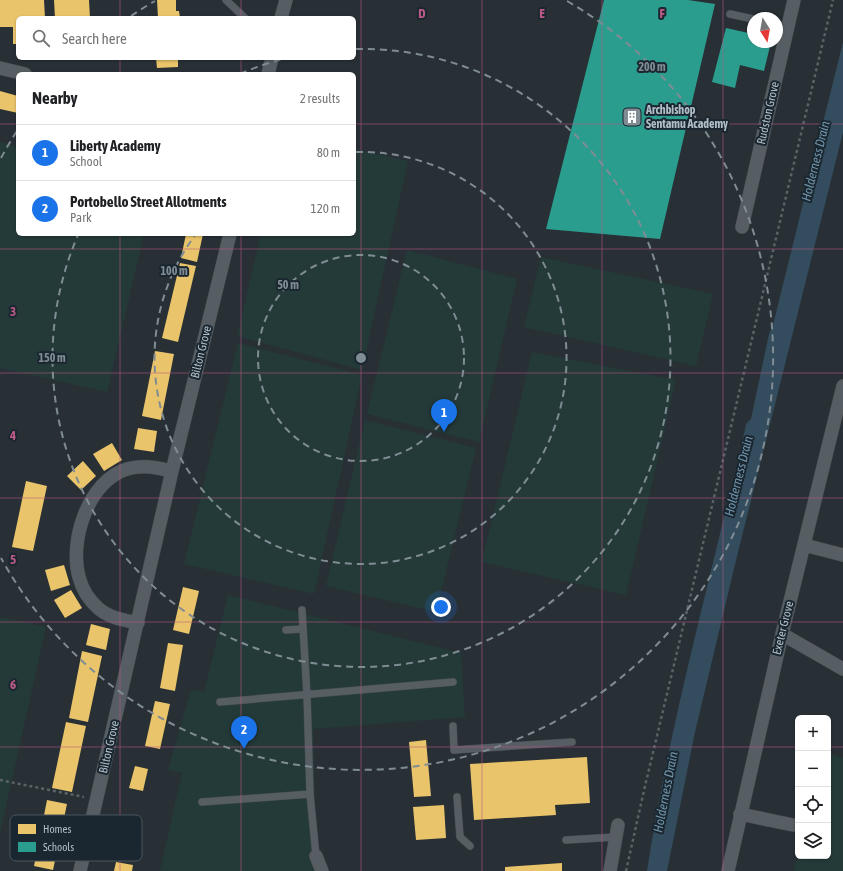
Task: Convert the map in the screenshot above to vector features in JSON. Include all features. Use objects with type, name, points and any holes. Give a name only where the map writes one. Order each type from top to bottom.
[{"type":"street","points":[[282,16],[286,0]]},
{"type":"street","name":"Rudston Grove","points":[[783,24],[794,0]]},
{"type":"street","name":"Rudston Grove","points":[[742,227],[778,48]]},
{"type":"street","points":[[268,72],[272,60]]},
{"type":"street","points":[[0,68],[17,72]]},
{"type":"street","name":"Bilton Grove","points":[[93,815],[172,471],[230,236]]},
{"type":"street","name":"Exeter Grove","points":[[728,871],[782,634],[843,386]]},
{"type":"street","points":[[138,623],[113,617],[100,609],[84,590],[79,579],[76,566],[78,537],[87,509],[94,494],[102,484],[114,474],[127,468],[145,466],[172,471]]},
{"type":"street","points":[[804,545],[843,555]]},
{"type":"street","points":[[782,634],[843,669]]},
{"type":"street","points":[[740,814],[793,825]]},
{"type":"street","points":[[610,871],[617,831]]},
{"type":"street","points":[[316,856],[322,871]]},
{"type":"street","name":"Bilton Grove","points":[[80,871],[82,861]]},
{"type":"lane","points":[[226,0],[243,16]]},
{"type":"lane","points":[[730,14],[747,18]]},
{"type":"lane","points":[[302,610],[307,695],[310,794],[316,856]]},
{"type":"lane","points":[[286,630],[302,629]]},
{"type":"lane","points":[[220,702],[453,682]]},
{"type":"lane","points":[[453,726],[454,750],[572,742]]},
{"type":"lane","points":[[202,802],[310,794]]},
{"type":"lane","points":[[457,796],[460,837],[470,846]]},
{"type":"lane","points":[[566,840],[617,831]]},
{"type":"path","points":[[626,871],[833,0]]},
{"type":"path","points":[[0,780],[96,800]]},
{"type":"green space","points":[[0,142],[16,146],[16,236],[144,236],[107,392],[0,368]]},
{"type":"green space","points":[[356,149],[408,161],[362,370],[237,336],[261,236],[356,236]]},
{"type":"green space","points":[[407,250],[517,279],[479,442],[367,414]]},
{"type":"green space","points":[[541,257],[713,294],[696,366],[524,327]]},
{"type":"green space","points":[[238,343],[362,375],[314,594],[184,564]]},
{"type":"green space","points":[[532,352],[676,380],[626,595],[482,562]]},
{"type":"green space","points":[[365,420],[476,448],[436,612],[326,586]]},
{"type":"green space","points":[[228,595],[461,653],[465,717],[313,729],[317,871],[160,871],[182,773],[168,770],[191,690],[204,692]]},
{"type":"green space","points":[[0,617],[46,627],[0,833]]},
{"type":"green space","points":[[831,754],[843,758],[843,871],[794,871],[797,859],[831,859]]},
{"type":"water","name":"Holderness Drain","points":[[843,42],[843,132],[737,556],[695,732],[667,871],[647,871],[654,826],[692,649],[724,517],[730,504],[746,424],[751,419],[769,334],[773,325]]},
{"type":"building: Homes","points":[[0,0],[44,0],[45,16],[16,16],[16,44],[13,44],[13,27],[0,27]]},
{"type":"building: Homes","points":[[54,0],[89,0],[90,16],[55,16]]},
{"type":"building: Homes","points":[[157,0],[176,0],[176,11],[179,11],[180,16],[158,16]]},
{"type":"building: Homes","points":[[156,60],[178,60],[178,67],[157,68]]},
{"type":"building: Homes","points":[[0,91],[16,95],[16,113],[0,109]]},
{"type":"building: Homes","points":[[186,236],[203,236],[197,262],[181,258]]},
{"type":"building: Homes","points":[[180,263],[196,266],[178,342],[162,338]]},
{"type":"building: Homes","points":[[155,351],[174,354],[161,420],[142,416]]},
{"type":"building: Homes","points":[[138,428],[157,431],[154,452],[134,449]]},
{"type":"building: Homes","points":[[112,443],[122,460],[104,471],[93,454]]},
{"type":"building: Homes","points":[[83,461],[96,476],[81,490],[67,476]]},
{"type":"building: Homes","points":[[26,481],[47,486],[33,551],[12,547]]},
{"type":"building: Homes","points":[[64,565],[70,585],[51,591],[45,570]]},
{"type":"building: Homes","points":[[183,587],[199,591],[189,634],[173,630]]},
{"type":"building: Homes","points":[[71,590],[82,608],[65,618],[54,600]]},
{"type":"building: Homes","points":[[91,624],[110,629],[106,650],[86,645]]},
{"type":"building: Homes","points":[[168,643],[183,645],[175,691],[160,688]]},
{"type":"building: Homes","points":[[82,651],[102,656],[88,722],[69,718]]},
{"type":"building: Homes","points":[[155,701],[170,704],[160,749],[145,746]]},
{"type":"building: Homes","points":[[66,722],[86,726],[72,792],[52,788]]},
{"type":"building: Homes","points":[[426,740],[431,796],[414,797],[409,742]]},
{"type":"building: Homes","points":[[587,757],[590,803],[555,805],[556,815],[474,820],[470,764]]},
{"type":"building: Homes","points":[[135,766],[148,769],[143,791],[129,788]]},
{"type":"building: Homes","points":[[47,800],[67,804],[65,815],[44,815]]},
{"type":"building: Homes","points":[[444,805],[446,838],[416,840],[413,807]]},
{"type":"building: Homes","points":[[35,861],[55,861],[53,870],[34,866]]},
{"type":"building: Homes","points":[[116,862],[133,865],[132,871],[114,871]]},
{"type":"building: Homes","points":[[562,863],[562,871],[505,871],[505,867]]},
{"type":"building: Schools","name":"Archbishop Sentamu Academy","points":[[604,0],[688,0],[715,4],[660,239],[546,229]]},
{"type":"building: Schools","points":[[726,28],[747,33],[747,48],[770,48],[764,71],[740,65],[735,88],[712,82]]},
{"type":"place","name":"Archbishop Sentamu Academy","points":[[632,117]]},
{"type":"place","name":"Liberty Academy","points":[[444,432]]},
{"type":"place","name":"Portobello Street Allotments","points":[[244,749]]}]
